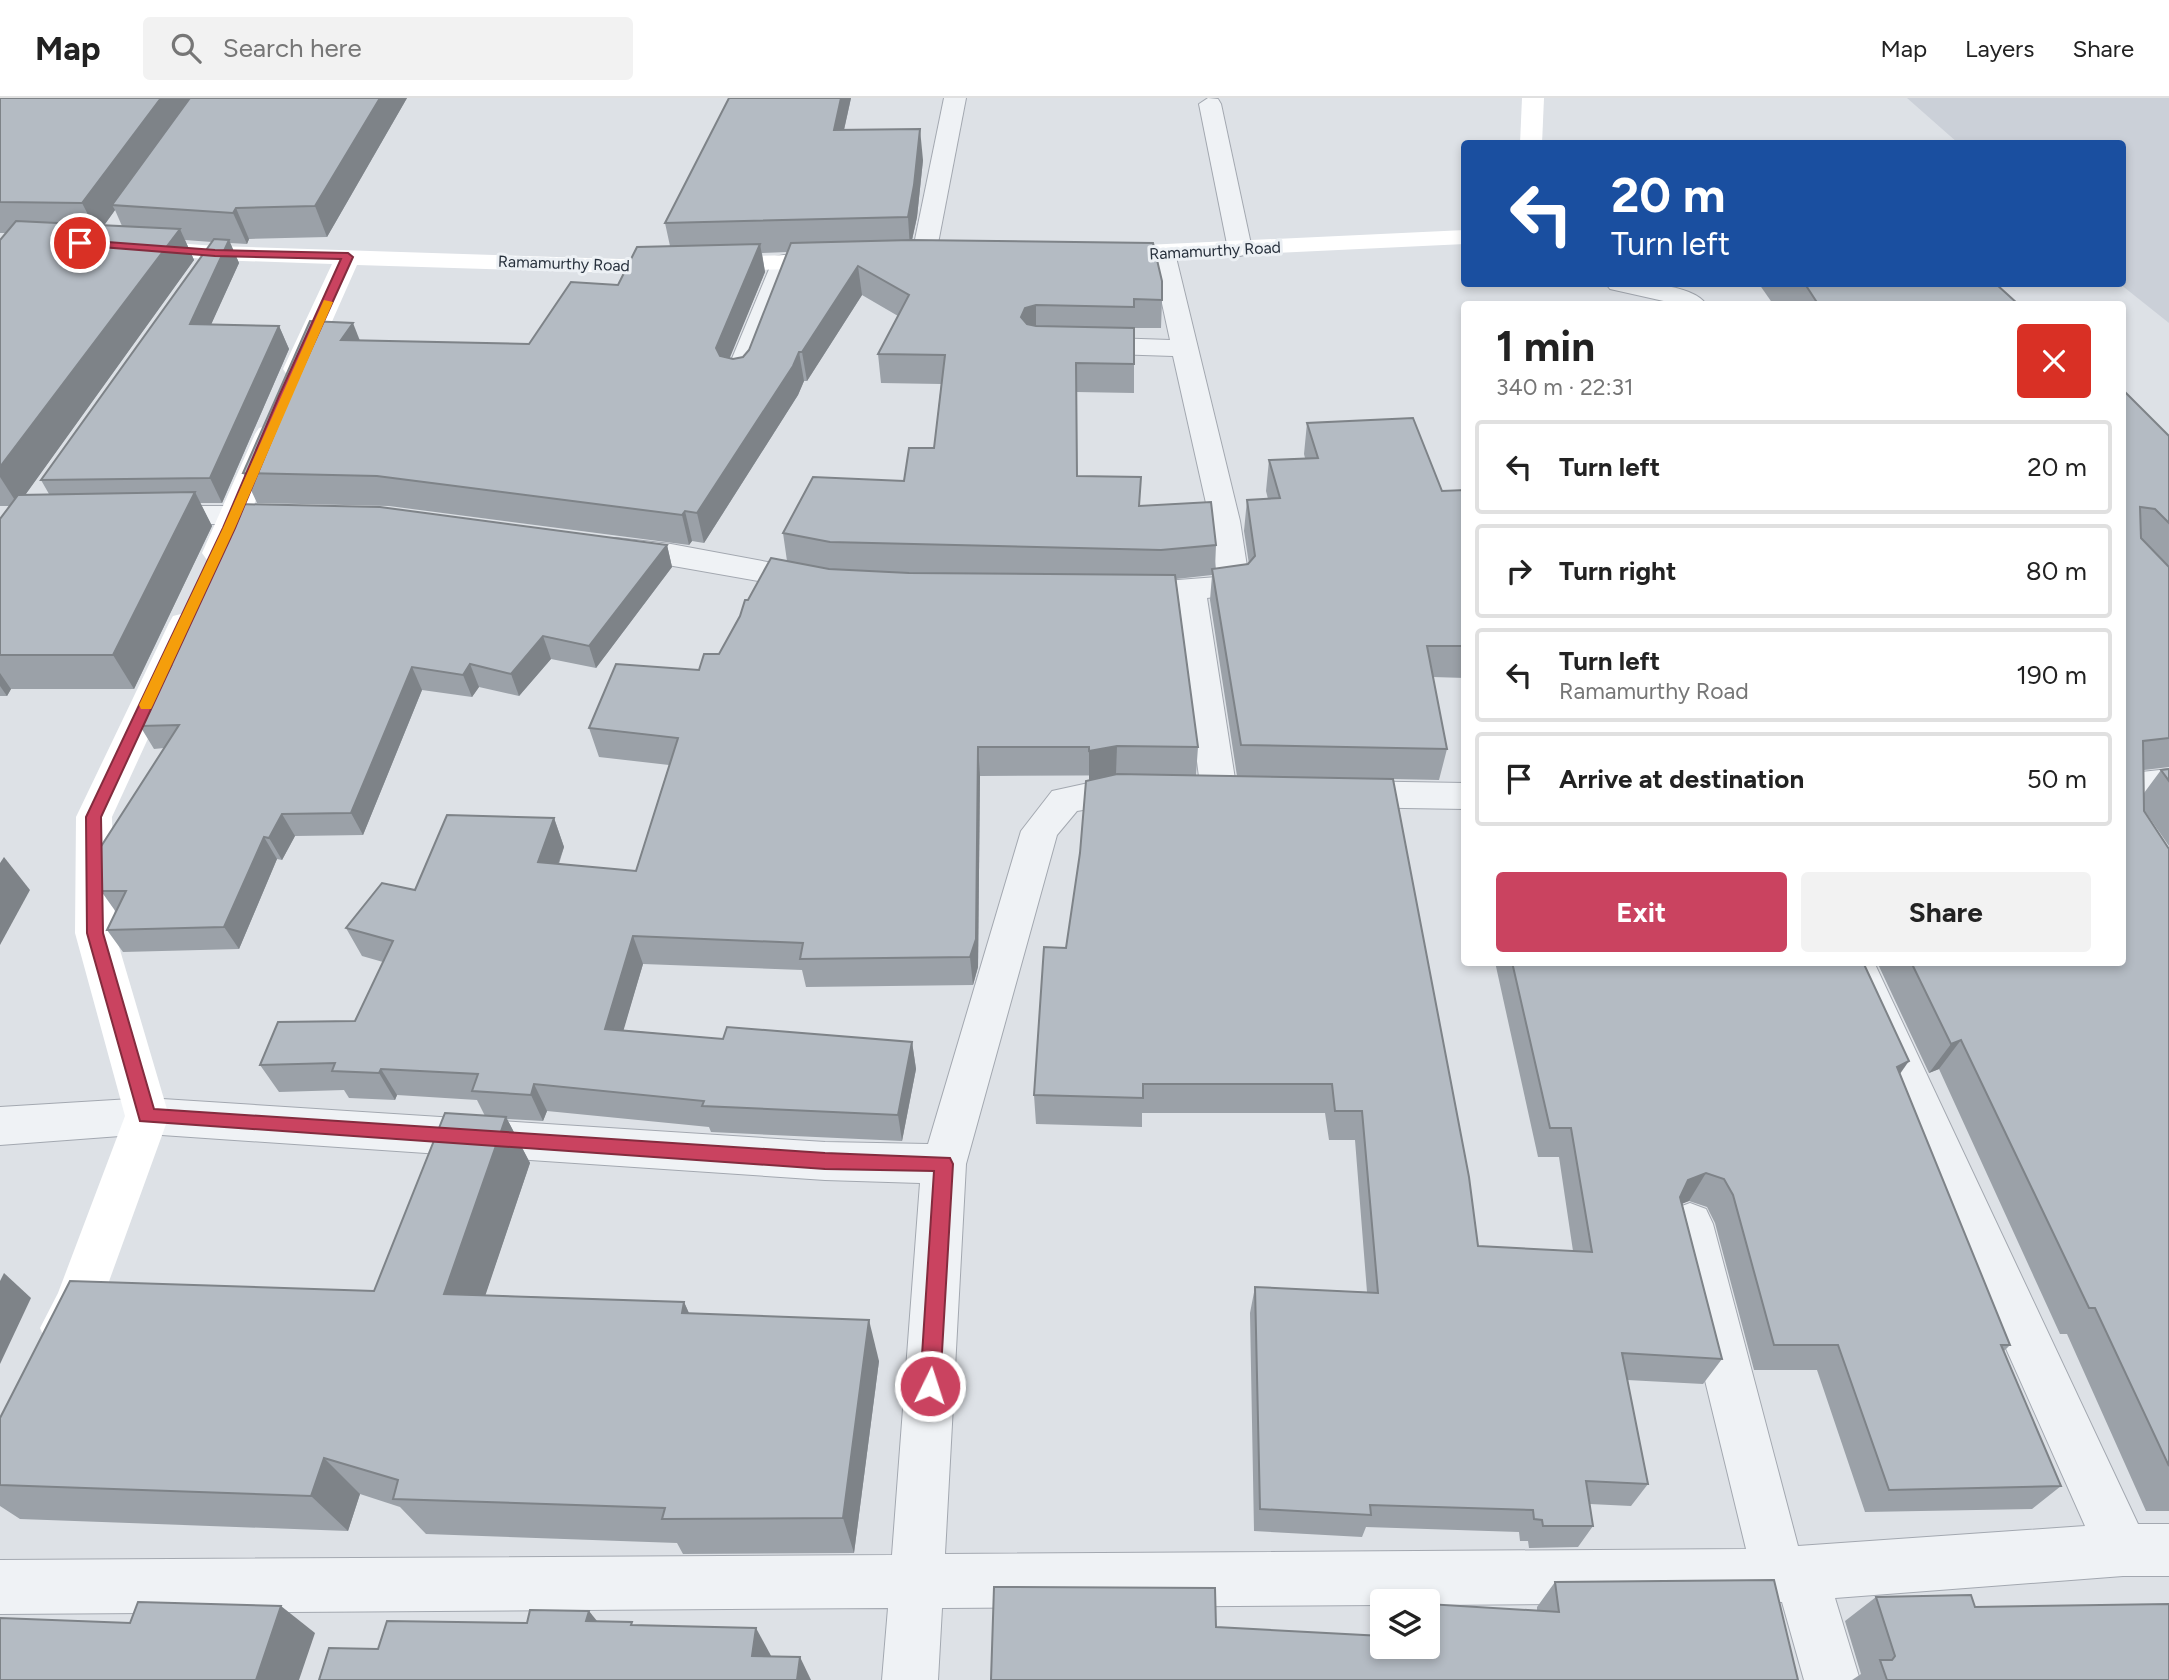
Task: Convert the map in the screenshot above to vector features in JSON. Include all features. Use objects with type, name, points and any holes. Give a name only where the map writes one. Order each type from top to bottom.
[{"type":"street","points":[[923,259],[955,98]]},
{"type":"street","points":[[1531,140],[1532,98]]},
{"type":"street","points":[[1210,104],[1240,249]]},
{"type":"street","name":"Ramamurthy Road","points":[[1083,255],[1461,237]]},
{"type":"street","name":"Ramamurthy Road","points":[[120,245],[207,264],[348,257],[620,266],[867,260]]},
{"type":"street","points":[[1092,591],[1160,593],[1234,586],[1225,521],[1163,253]]},
{"type":"street","points":[[45,1359],[78,1304],[147,1116],[95,933],[93,817],[235,514],[348,257]]},
{"type":"street","points":[[895,259],[950,258]]},
{"type":"street","points":[[738,378],[784,262]]},
{"type":"street","points":[[1633,287],[1689,301]]},
{"type":"street","points":[[1050,344],[1185,348]]},
{"type":"street","points":[[125,515],[305,516]]},
{"type":"street","points":[[591,544],[671,554],[847,586]]},
{"type":"street","points":[[1190,589],[1219,792]]},
{"type":"street","points":[[2126,787],[2169,782]]},
{"type":"street","points":[[910,1680],[944,1164],[1040,831],[1065,800],[1116,790],[1260,792]]},
{"type":"street","points":[[1301,793],[1461,796]]},
{"type":"street","points":[[0,1587],[1790,1574],[2146,1550],[1856,966]]},
{"type":"street","points":[[0,1126],[147,1116],[825,1161],[944,1164]]},
{"type":"street","points":[[1690,1224],[1790,1574],[1832,1680]]},
{"type":"shaded area","points":[[1907,98],[2169,98],[2169,323],[2124,287],[2126,287],[2126,140],[1955,140]]},
{"type":"building","points":[[0,98],[161,98],[82,203],[0,202]]},
{"type":"building","points":[[190,98],[380,98],[315,206],[236,208],[233,213],[112,205]]},
{"type":"building","points":[[729,98],[841,98],[834,130],[920,129],[908,217],[665,223]]},
{"type":"building","points":[[16,221],[180,229],[0,467],[0,240]]},
{"type":"building","points":[[214,239],[229,240],[190,324],[279,326],[210,478],[41,480]]},
{"type":"building","points":[[911,240],[1153,243],[1162,281],[1162,300],[1134,299],[1134,307],[1036,305],[1025,308],[1021,317],[1027,324],[1036,326],[1134,328],[1134,364],[1076,363],[1077,476],[1141,477],[1139,506],[1211,502],[1216,545],[1161,550],[830,542],[783,533],[813,477],[904,481],[909,448],[934,448],[945,355],[878,354],[909,295],[858,266],[802,352],[799,352],[793,366],[697,513],[685,511],[682,515],[377,476],[243,473],[310,321],[353,323],[341,340],[529,344],[571,282],[618,285],[637,247],[760,244],[716,348],[720,356],[733,359],[743,357],[749,350],[791,243]]},
{"type":"building","points":[[1807,287],[1999,287],[2015,301],[1816,301]]},
{"type":"building","points":[[2126,393],[2169,436],[2169,523],[2155,509],[2140,507],[2141,538],[2169,567],[2169,738],[2143,741],[2144,811],[2169,849],[2169,1466],[2095,1308],[2089,1308],[1961,1040],[1951,1044],[1913,966],[2126,966]]},
{"type":"building","points":[[1413,418],[1442,491],[1461,490],[1461,646],[1427,646],[1447,749],[1241,745],[1212,569],[1248,564],[1255,556],[1247,500],[1280,498],[1269,460],[1318,458],[1307,423]]},
{"type":"building","points":[[195,492],[113,655],[0,655],[0,519],[18,495]]},
{"type":"building","points":[[237,504],[380,507],[667,545],[589,646],[543,636],[511,674],[470,664],[463,675],[412,667],[351,813],[282,814],[269,838],[264,837],[224,927],[107,930],[126,891],[101,891],[100,848],[179,725],[140,726],[171,666],[160,666]]},
{"type":"building","points":[[771,558],[829,569],[909,573],[1175,575],[1198,747],[1117,746],[1089,751],[1089,747],[978,747],[976,939],[970,957],[800,959],[803,943],[633,936],[605,1029],[723,1039],[727,1027],[912,1042],[898,1115],[702,1106],[704,1101],[534,1084],[531,1095],[472,1091],[478,1074],[381,1069],[379,1073],[332,1071],[335,1063],[260,1065],[278,1022],[355,1021],[393,941],[346,928],[382,883],[415,890],[447,815],[554,818],[538,862],[636,871],[678,738],[589,728],[616,664],[699,670],[704,654],[719,654],[740,616],[745,600],[748,600]]},
{"type":"building","points":[[2169,769],[2169,781],[2161,770]]},
{"type":"building","points":[[1117,774],[1393,779],[1469,1177],[1478,1246],[1592,1252],[1571,1128],[1550,1128],[1513,966],[1865,966],[1909,1061],[1897,1067],[2010,1345],[2001,1345],[2061,1486],[1889,1490],[1838,1345],[1774,1345],[1733,1195],[1724,1179],[1706,1173],[1688,1180],[1680,1197],[1722,1359],[1622,1353],[1648,1484],[1586,1481],[1593,1526],[1543,1526],[1542,1520],[1534,1519],[1533,1510],[1370,1505],[1371,1515],[1260,1509],[1255,1287],[1378,1293],[1362,1111],[1335,1111],[1332,1084],[1143,1084],[1143,1098],[1034,1095],[1044,947],[1066,948],[1080,853],[1086,781]]},
{"type":"building","points":[[445,1113],[506,1117],[444,1294],[684,1302],[682,1313],[869,1320],[843,1518],[662,1519],[665,1508],[393,1499],[398,1480],[324,1458],[311,1496],[0,1485],[0,1418],[70,1281],[374,1291]]},
{"type":"building","points":[[1774,1580],[1798,1680],[991,1680],[994,1587],[1215,1588],[1216,1627],[1370,1635],[1370,1659],[1440,1659],[1440,1605],[1559,1612],[1555,1582]]},
{"type":"building","points":[[1971,1595],[1975,1607],[2169,1604],[2169,1680],[1887,1680],[1880,1660],[1892,1660],[1895,1656],[1876,1597]]},
{"type":"building","points":[[138,1602],[281,1606],[256,1680],[0,1680],[0,1618],[130,1623]]},
{"type":"building","points":[[530,1610],[589,1611],[586,1621],[632,1622],[631,1625],[756,1628],[752,1656],[800,1657],[797,1680],[319,1680],[329,1648],[378,1649],[387,1621],[527,1623]]},
{"type":"slow traffic","points":[[146,705],[229,528],[327,302]]},
{"type":"route","points":[[80,243],[215,253],[348,257],[284,396],[229,528],[93,817],[95,933],[147,1116],[825,1161],[944,1164],[930,1386]]}]
